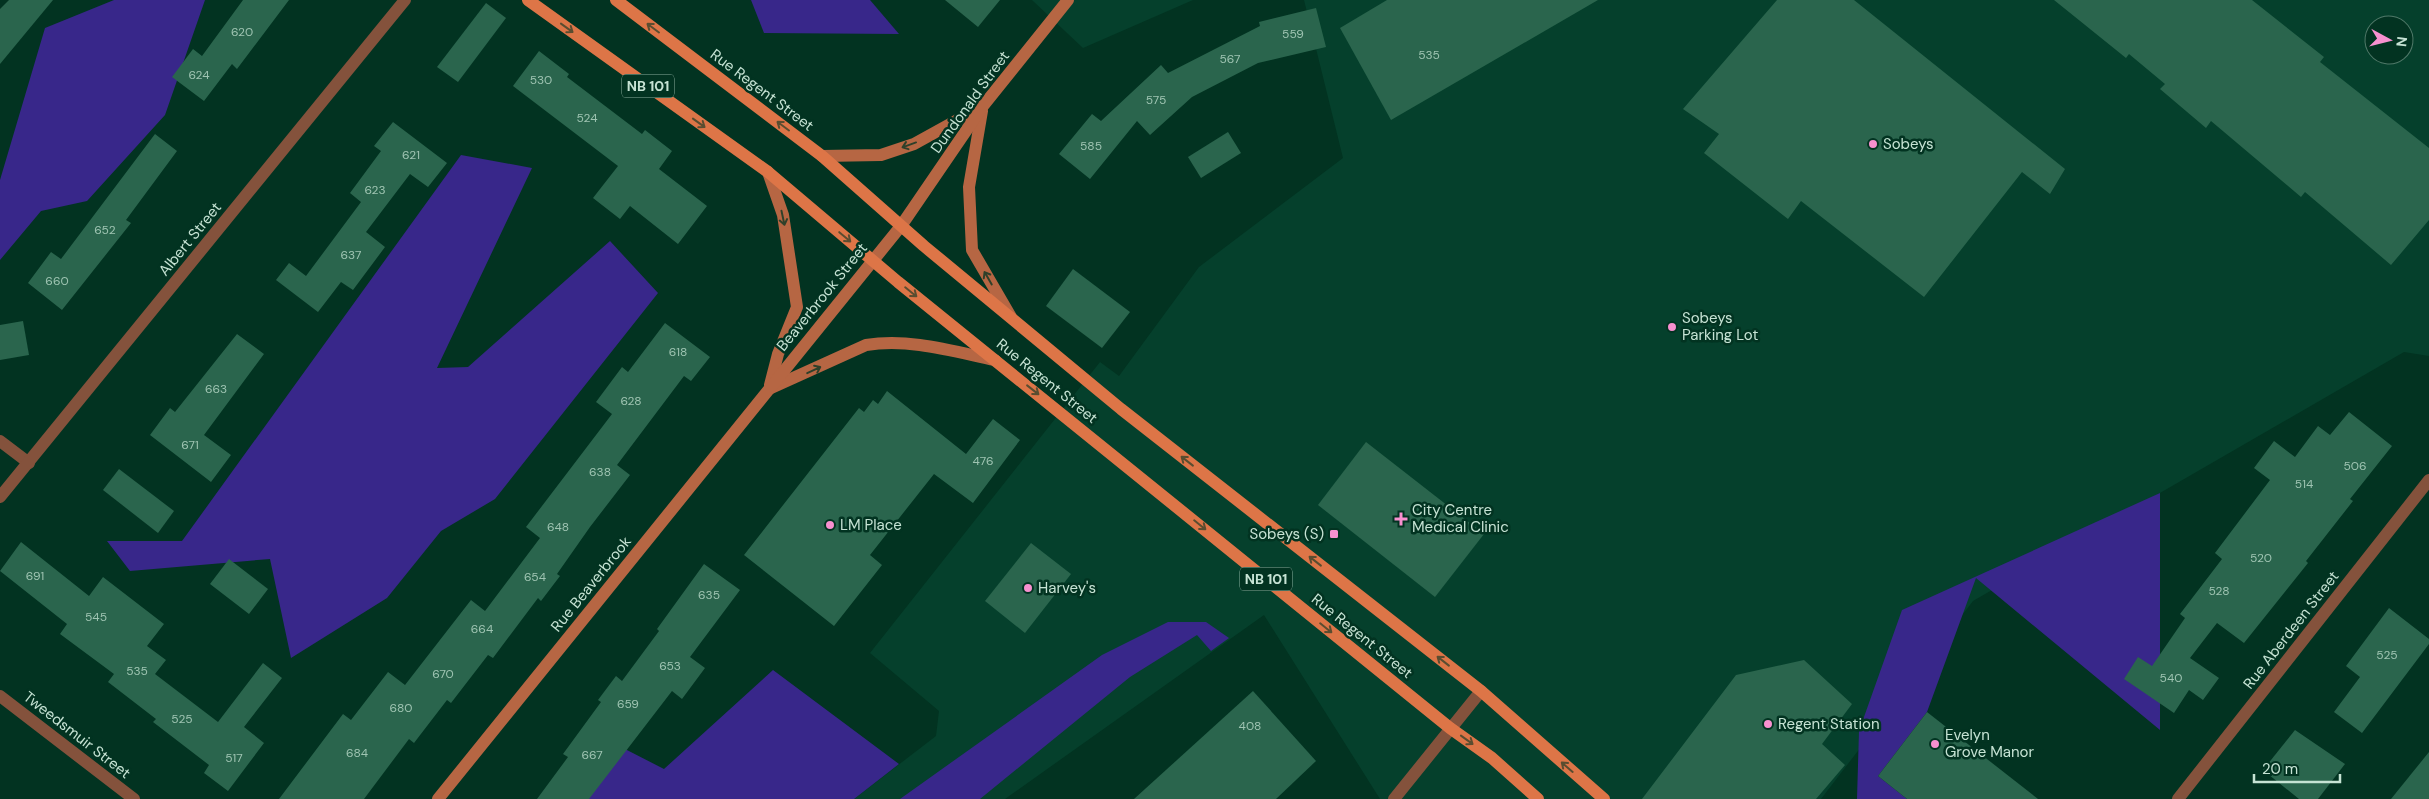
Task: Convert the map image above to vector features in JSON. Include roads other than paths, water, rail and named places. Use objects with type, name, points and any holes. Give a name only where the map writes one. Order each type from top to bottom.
[{"type":"main road","name":"Rue Regent Street","points":[[528,0],[768,172],[873,261],[995,360],[1450,728],[1492,758],[1538,799]]},
{"type":"main road","name":"Rue Regent Street","points":[[616,0],[822,156],[901,226],[1121,409],[1481,691],[1604,799]]},
{"type":"street","name":"Albert Street","points":[[0,497],[405,0]]},
{"type":"street","name":"Dundonald Street","points":[[901,226],[983,106],[1068,0]]},
{"type":"street","points":[[822,156],[881,155],[914,144],[983,106]]},
{"type":"street","points":[[983,106],[969,187],[972,250],[1013,320]]},
{"type":"street","points":[[768,172],[783,214],[797,308],[778,354],[769,389]]},
{"type":"street","name":"Beaverbrook Street","points":[[769,389],[901,226]]},
{"type":"street","points":[[769,389],[866,345],[882,342],[924,345],[995,360]]},
{"type":"street","name":"Rue Beaverbrook","points":[[438,799],[769,389]]},
{"type":"street","points":[[0,441],[29,463]]},
{"type":"street","name":"Rue Aberdeen Street","points":[[2178,799],[2429,480]]},
{"type":"street","points":[[1394,799],[1481,691]]},
{"type":"street","name":"Tweedsmuir Street","points":[[0,696],[134,799]]},
{"type":"place","name":"Sobeys","points":[[1873,144]]},
{"type":"place","name":"Sobeys Parking Lot","points":[[1672,327]]},
{"type":"place","name":"City Centre Medical Clinic","points":[[1401,519]]},
{"type":"place","name":"LM Place","points":[[830,525]]},
{"type":"place","name":"Sobeys (S)","points":[[1334,534]]},
{"type":"place","name":"Harvey's","points":[[1028,588]]},
{"type":"place","name":"Regent Station","points":[[1768,724]]},
{"type":"place","name":"Evelyn Grove Manor","points":[[1935,744]]}]
